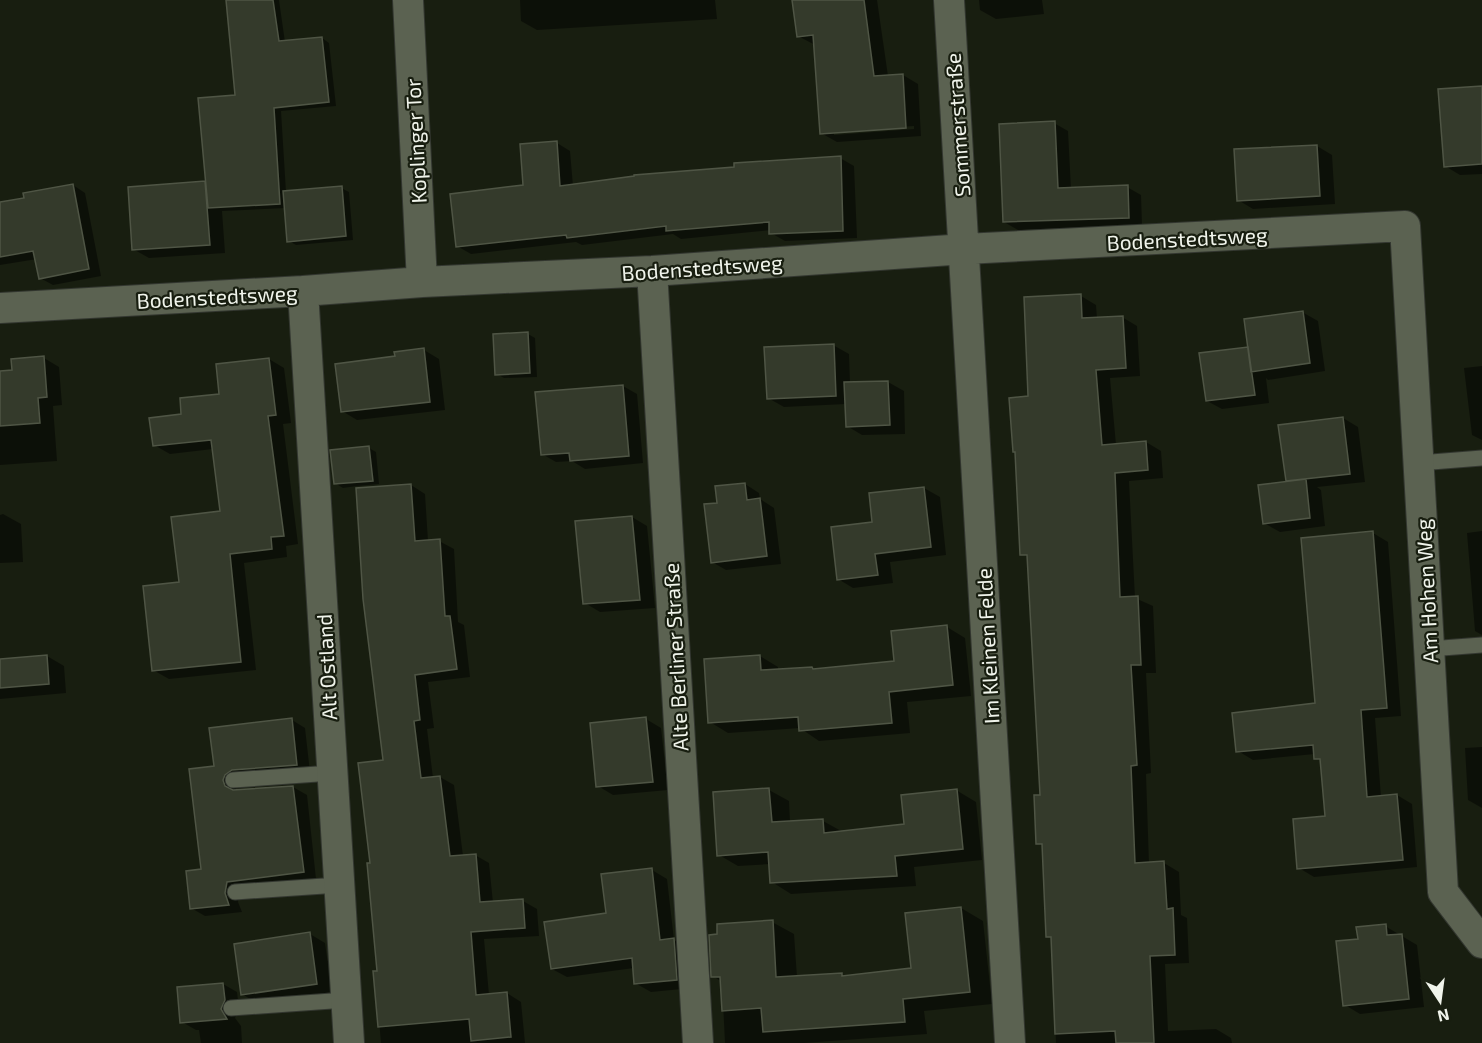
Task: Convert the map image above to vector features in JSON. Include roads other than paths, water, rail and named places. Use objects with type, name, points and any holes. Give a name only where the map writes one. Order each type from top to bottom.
[{"type":"street","name":"Koplinger Tor","points":[[408,0],[422,282]]},
{"type":"street","name":"Sommerstraße","points":[[949,0],[965,249]]},
{"type":"street","name":"Bodenstedtsweg","points":[[0,308],[422,282],[652,271],[965,249],[1405,226]]},
{"type":"street","name":"Am Hohen Weg","points":[[1405,226],[1443,892],[1482,944]]},
{"type":"street","name":"Im Kleinen Felde","points":[[965,249],[1010,1043]]},
{"type":"street","name":"Alte Berliner Straße","points":[[652,271],[698,1043]]},
{"type":"street","name":"Alt Ostland","points":[[303,291],[349,1043]]},
{"type":"lane","points":[[1419,463],[1482,458]]},
{"type":"lane","points":[[1429,649],[1482,645]]},
{"type":"lane","points":[[233,780],[332,774]]},
{"type":"lane","points":[[235,892],[339,885]]},
{"type":"lane","points":[[231,1008],[346,1000]]}]
